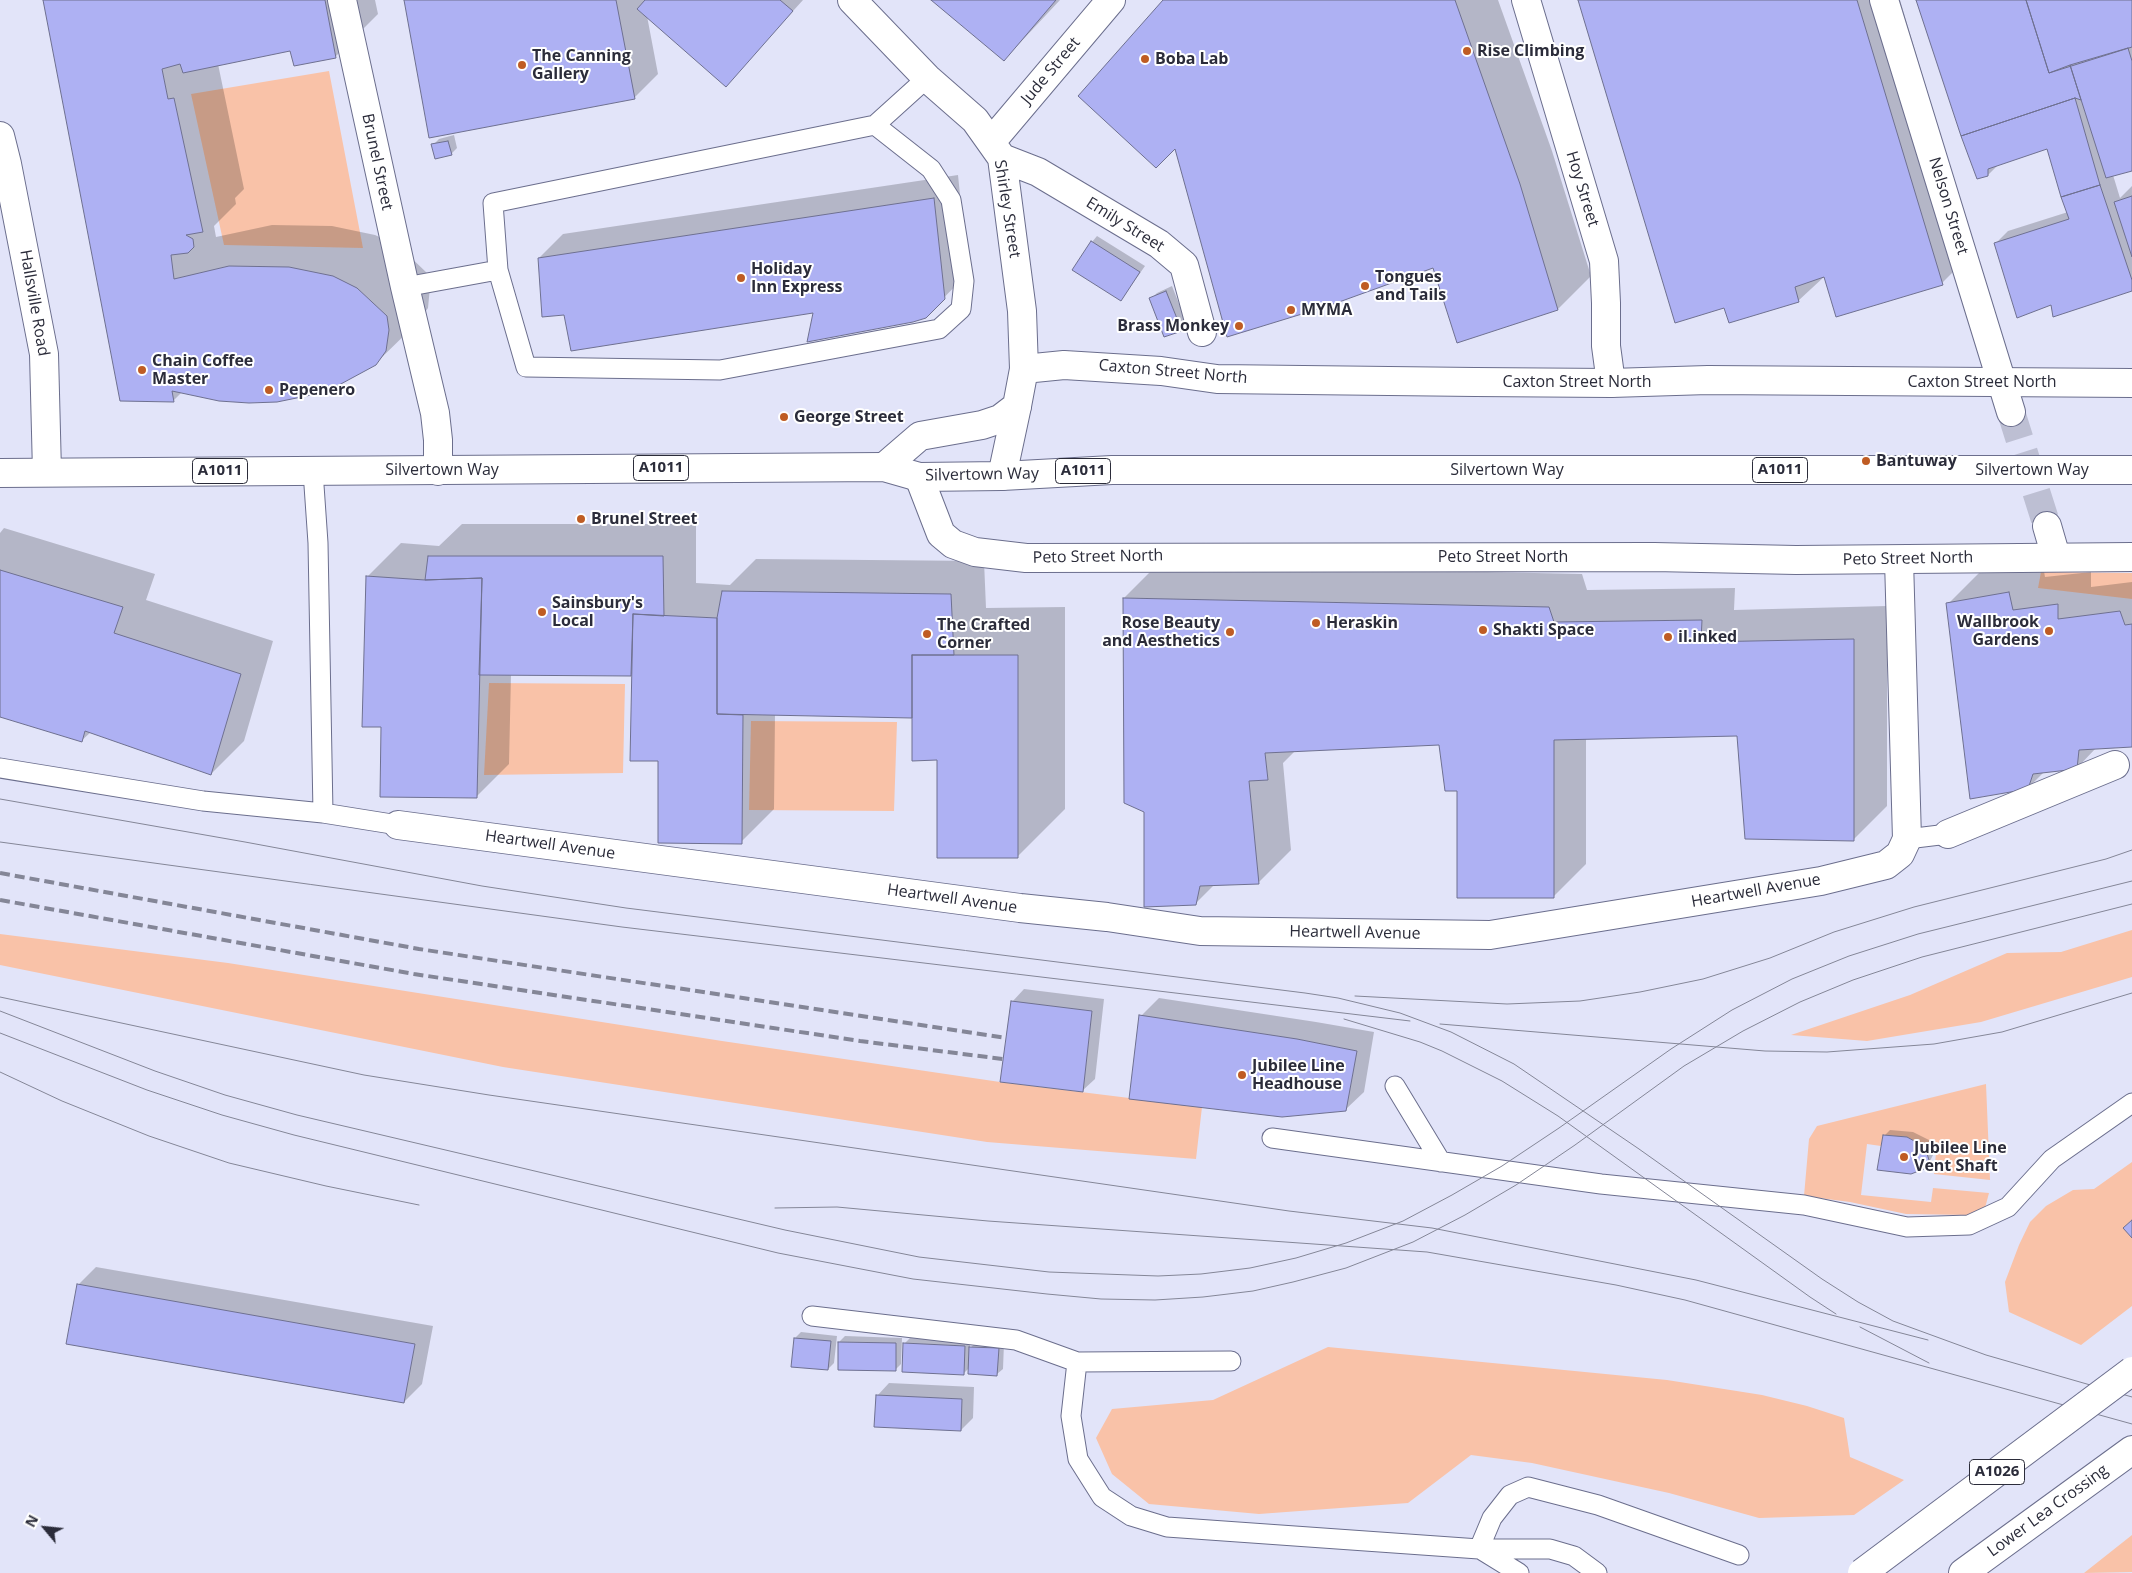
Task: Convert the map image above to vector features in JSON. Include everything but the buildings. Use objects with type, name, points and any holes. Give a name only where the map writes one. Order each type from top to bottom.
[{"type":"main road","name":"Brunel Street","points":[[342,0],[405,287],[435,413],[438,440],[438,471]]},
{"type":"main road","name":"Shirley Street","points":[[852,0],[926,78],[976,120],[997,150],[1023,319],[1024,369],[1018,406],[1002,476]]},
{"type":"main road","name":"Jude Street","points":[[997,150],[1110,0]]},
{"type":"main road","name":"Hoy Street","points":[[1526,0],[1604,262],[1606,346],[1611,383]]},
{"type":"main road","name":"Nelson Street","points":[[1884,0],[2011,412]]},
{"type":"main road","name":"Hallsville Road","points":[[0,136],[44,354],[47,472]]},
{"type":"main road","name":"Emily Street","points":[[997,150],[1038,172],[1159,244],[1184,264],[1202,332]]},
{"type":"main road","name":"Caxton Street North","points":[[1024,369],[1064,365],[1101,366],[1162,371],[1217,379],[1611,383],[1708,380],[2132,383]]},
{"type":"main road","points":[[884,467],[920,436],[982,425],[1000,419],[1018,406]]},
{"type":"main road","name":"Silvertown Way","points":[[0,473],[884,467],[919,477],[1002,476],[1112,470],[2132,470]]},
{"type":"main road","name":"Peto Street North","points":[[919,477],[941,534],[953,544],[975,552],[1026,558],[1654,557],[1796,560],[2132,558]]},
{"type":"main road","points":[[2047,526],[2056,557]]},
{"type":"main road","points":[[1899,560],[1907,840]]},
{"type":"main road","points":[[1948,834],[2115,765]]},
{"type":"main road","name":"Heartwell Avenue","points":[[398,825],[1020,908],[1107,917],[1200,931],[1490,935],[1821,881],[1886,865],[1900,854],[1907,840]]},
{"type":"main road","name":"A1026","points":[[1862,1573],[2132,1371]]},
{"type":"main road","name":"Lower Lea Crossing","points":[[1963,1573],[2132,1450]]},
{"type":"lane","points":[[875,125],[931,169],[951,200],[964,281],[961,309],[939,329],[720,370],[526,367],[498,270],[493,203],[875,125],[926,78]]},
{"type":"lane","points":[[405,287],[498,270]]},
{"type":"lane","points":[[313,472],[318,543],[323,813]]},
{"type":"lane","name":"Heartwell Avenue","points":[[0,768],[203,801],[323,813],[398,825]]},
{"type":"lane","points":[[1907,840],[1948,834]]},
{"type":"lane","points":[[1395,1086],[1441,1162]]},
{"type":"lane","points":[[1272,1138],[1665,1192],[1804,1204],[1907,1227],[1969,1225],[2008,1207],[2052,1159],[2132,1102]]},
{"type":"lane","points":[[812,1316],[1016,1340],[1078,1362],[1231,1361]]},
{"type":"lane","points":[[1078,1362],[1071,1416],[1078,1460],[1102,1497],[1131,1516],[1167,1527],[1478,1548],[1550,1549],[1574,1556],[1597,1573]]},
{"type":"lane","points":[[1478,1548],[1492,1518],[1510,1495],[1528,1487],[1598,1505],[1739,1555]]},
{"type":"lane","points":[[1478,1548],[1519,1573]]},
{"type":"shaded area","points":[[329,71],[363,248],[224,245],[191,94]]},
{"type":"shaded area","points":[[2041,572],[2132,573],[2132,599],[2038,588]]},
{"type":"shaded area","points":[[489,683],[625,684],[623,773],[484,775]]},
{"type":"shaded area","points":[[751,721],[897,722],[894,811],[749,810]]},
{"type":"shaded area","points":[[2132,930],[2132,977],[1981,1022],[1867,1041],[1791,1035],[1910,995],[2007,953],[2061,952]]},
{"type":"shaded area","points":[[0,934],[228,963],[722,1041],[1000,1082],[1202,1107],[1196,1159],[987,1142],[503,1067],[0,965]]},
{"type":"shaded area","points":[[1986,1084],[1990,1180],[1934,1174],[1936,1153],[1929,1152],[1925,1147],[1907,1137],[1883,1135],[1881,1146],[1867,1144],[1861,1195],[1931,1202],[1933,1188],[1989,1193],[1985,1208],[1969,1215],[1906,1214],[1850,1202],[1804,1196],[1809,1139],[1817,1126]]},
{"type":"shaded area","points":[[2132,1162],[2132,1306],[2081,1345],[2009,1312],[2005,1282],[2030,1222],[2046,1206],[2073,1190],[2094,1189]]},
{"type":"shaded area","points":[[1328,1347],[1667,1380],[1762,1395],[1807,1406],[1844,1418],[1850,1457],[1904,1480],[1854,1515],[1759,1518],[1669,1493],[1532,1463],[1471,1455],[1408,1503],[1259,1514],[1149,1504],[1112,1474],[1096,1438],[1112,1409],[1213,1400]]},
{"type":"shaded area","points":[[2132,1535],[2132,1572],[2084,1573]]},
{"type":"tunnel","points":[[2011,412],[2047,526]]},
{"type":"tram line","points":[[0,799],[482,886],[626,908],[1305,993],[1338,998],[1400,1013],[1451,1032],[1514,1064],[1639,1149],[1822,1279],[1893,1321],[1986,1355],[2132,1397]]},
{"type":"tram line","points":[[0,842],[622,927],[1410,1021]]},
{"type":"tram line","points":[[1355,996],[1507,1004],[1580,1001],[1640,992],[1703,979],[1770,958],[1834,932],[1914,907],[2106,859],[2132,850]]},
{"type":"tram line","points":[[0,1011],[155,1071],[225,1095],[297,1115],[785,1230],[919,1257],[1049,1272],[1158,1276],[1201,1274],[1250,1268],[1296,1258],[1346,1243],[1403,1221],[1502,1166],[1671,1049],[1732,1010],[1792,979],[1849,956],[1918,934],[2132,881]]},
{"type":"tram line","points":[[0,1033],[147,1090],[222,1115],[294,1135],[778,1253],[913,1279],[1101,1299],[1155,1300],[1253,1291],[1346,1268],[1413,1242],[1465,1215],[1516,1185],[1684,1066],[1743,1031],[1800,1002],[1853,980],[1922,957],[2132,904]]},
{"type":"tram line","points":[[1440,1024],[1765,1051],[1827,1052],[1934,1044],[2002,1032],[2132,993]]},
{"type":"tram line","points":[[0,997],[364,1075],[489,1095],[1289,1211],[1432,1228],[1696,1280],[1928,1340]]},
{"type":"tram line","points":[[1344,1019],[1420,1042],[1502,1081],[1558,1116],[1836,1314]]},
{"type":"tram line","points":[[0,1072],[62,1101],[149,1136],[229,1163],[326,1186],[419,1205]]},
{"type":"tram line","points":[[775,1208],[837,1207],[988,1221],[1427,1252],[1616,1285],[1685,1300],[2132,1424]]},
{"type":"tram line","points":[[1860,1327],[1929,1363]]},
{"type":"railway","points":[[0,873],[419,949],[1006,1038]]},
{"type":"railway","points":[[0,900],[414,974],[860,1041],[1003,1059]]},
{"type":"place","name":"Rise Climbing","points":[[1467,51]]},
{"type":"place","name":"Boba Lab","points":[[1145,59]]},
{"type":"place","name":"The Canning Gallery","points":[[522,65]]},
{"type":"place","name":"Holiday Inn Express","points":[[741,278]]},
{"type":"place","name":"Tongues and Tails","points":[[1365,286]]},
{"type":"place","name":"MYMA","points":[[1291,310]]},
{"type":"place","name":"Brass Monkey","points":[[1239,326]]},
{"type":"place","name":"Chain Coffee Master","points":[[142,370]]},
{"type":"place","name":"Pepenero","points":[[269,390]]},
{"type":"place","name":"George Street","points":[[784,417]]},
{"type":"place","name":"Bantuway","points":[[1866,461]]},
{"type":"place","name":"Brunel Street","points":[[581,519]]},
{"type":"place","name":"Sainsbury's Local","points":[[542,612]]},
{"type":"place","name":"Heraskin","points":[[1316,623]]},
{"type":"place","name":"Shakti Space","points":[[1483,630]]},
{"type":"place","name":"Wallbrook Gardens","points":[[2049,631]]},
{"type":"place","name":"Rose Beauty and Aesthetics","points":[[1230,632]]},
{"type":"place","name":"The Crafted Corner","points":[[927,634]]},
{"type":"place","name":"il.inked","points":[[1668,637]]},
{"type":"place","name":"Jubilee Line Headhouse","points":[[1242,1075]]},
{"type":"place","name":"Jubilee Line Vent Shaft","points":[[1904,1157]]}]
